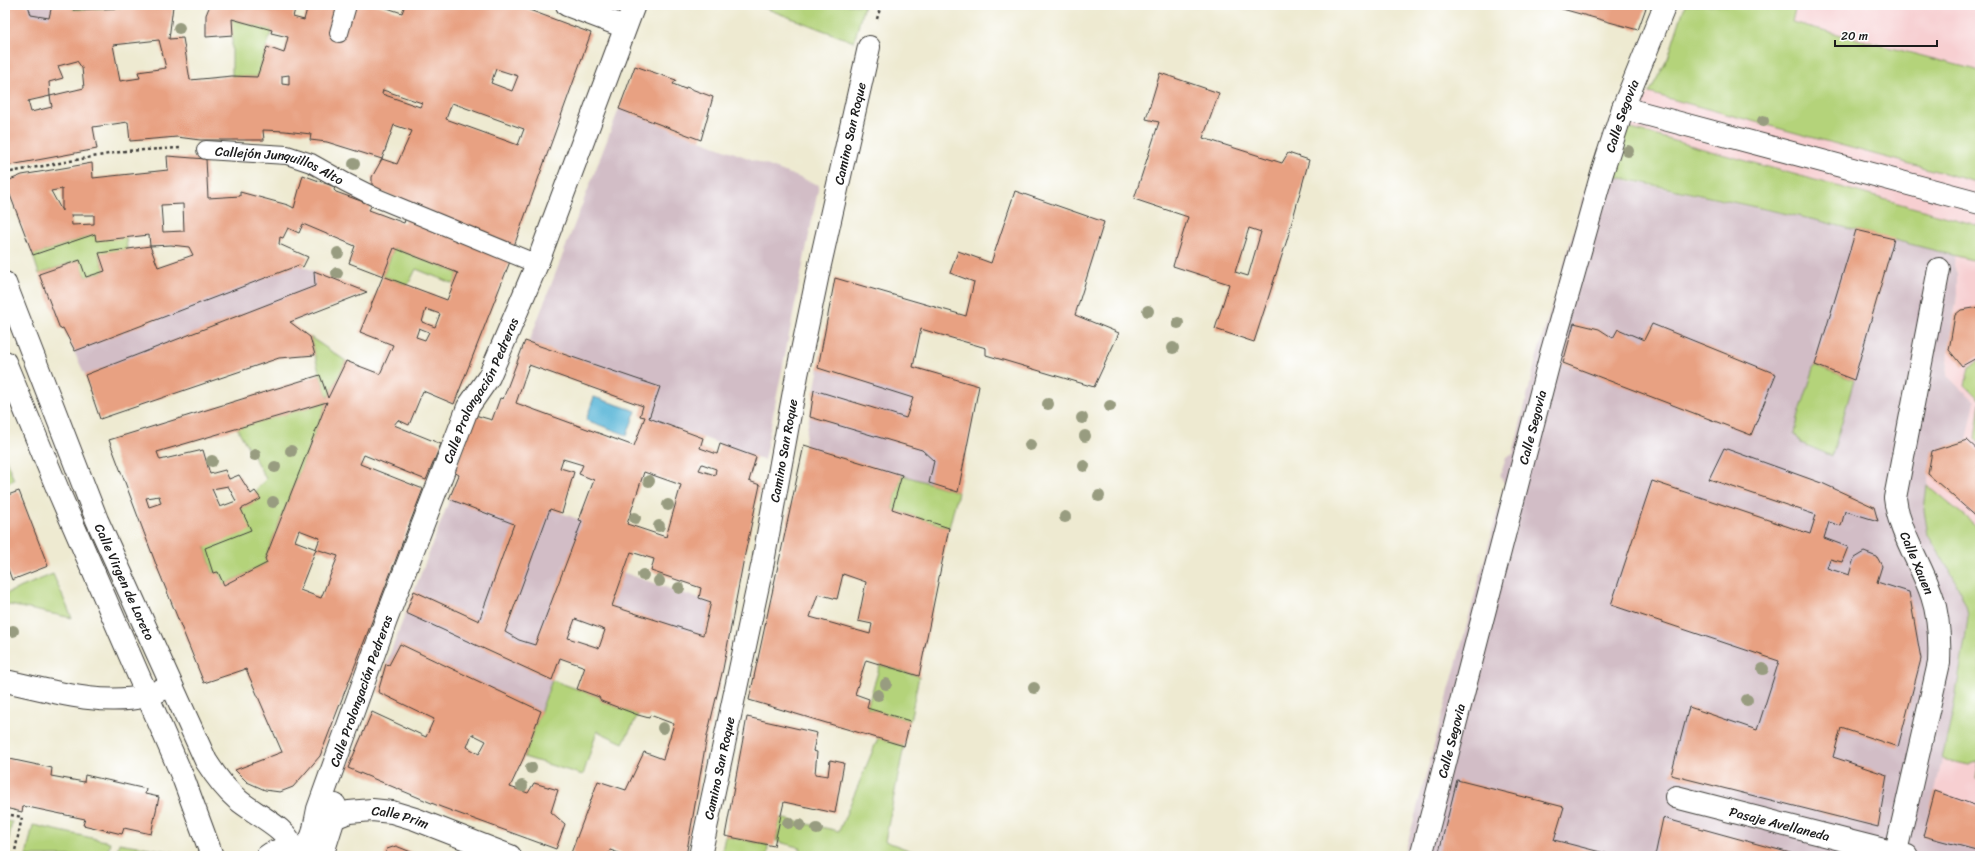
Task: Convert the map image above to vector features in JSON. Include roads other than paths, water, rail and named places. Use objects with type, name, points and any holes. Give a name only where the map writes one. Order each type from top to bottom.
[{"type":"street","points":[[567,5],[625,27]]},
{"type":"street","name":"Calle Prolongación Pedreras","points":[[313,834],[318,809],[331,781],[386,620],[468,407],[489,378],[537,264],[634,5]]},
{"type":"street","name":"Calle Segovia","points":[[1421,856],[1551,354],[1602,173],[1623,108],[1665,5]]},
{"type":"street","name":"Camino San Roque","points":[[700,856],[763,562],[818,276],[870,47]]},
{"type":"street","points":[[1623,108],[1980,203]]},
{"type":"street","name":"Calle Xauen","points":[[1899,855],[1939,663],[1940,643],[1932,597],[1901,527],[1895,498],[1939,269]]},
{"type":"street","name":"Calle Virgen de Loreto","points":[[5,283],[97,520],[206,761],[220,782],[237,800],[283,833],[292,844],[306,854]]},
{"type":"street","name":"Calle Virgen de Loreto","points":[[5,362],[58,490],[184,780],[212,856]]},
{"type":"street","points":[[5,682],[87,698],[111,700],[147,696],[171,685]]},
{"type":"street","name":"Calle Prolongación Pedreras","points":[[331,781],[342,798],[372,810]]},
{"type":"street","name":"Calle Prolongación Pedreras","points":[[306,854],[334,818],[335,803],[331,781]]},
{"type":"street","name":"Pasaje Avellaneda","points":[[1676,797],[1899,855]]},
{"type":"street","name":"Calle Prim","points":[[306,854],[313,834],[334,818],[349,812],[372,810],[392,812],[415,819],[510,856]]},
{"type":"street","points":[[267,856],[281,850],[306,854]]},
{"type":"lane","points":[[339,33],[347,5]]},
{"type":"lane","name":"Callejón Junquillos Alto","points":[[206,150],[286,156],[311,163],[378,198],[537,264]]},
{"type":"water","points":[[594,397],[636,411],[627,435],[586,420]]}]
